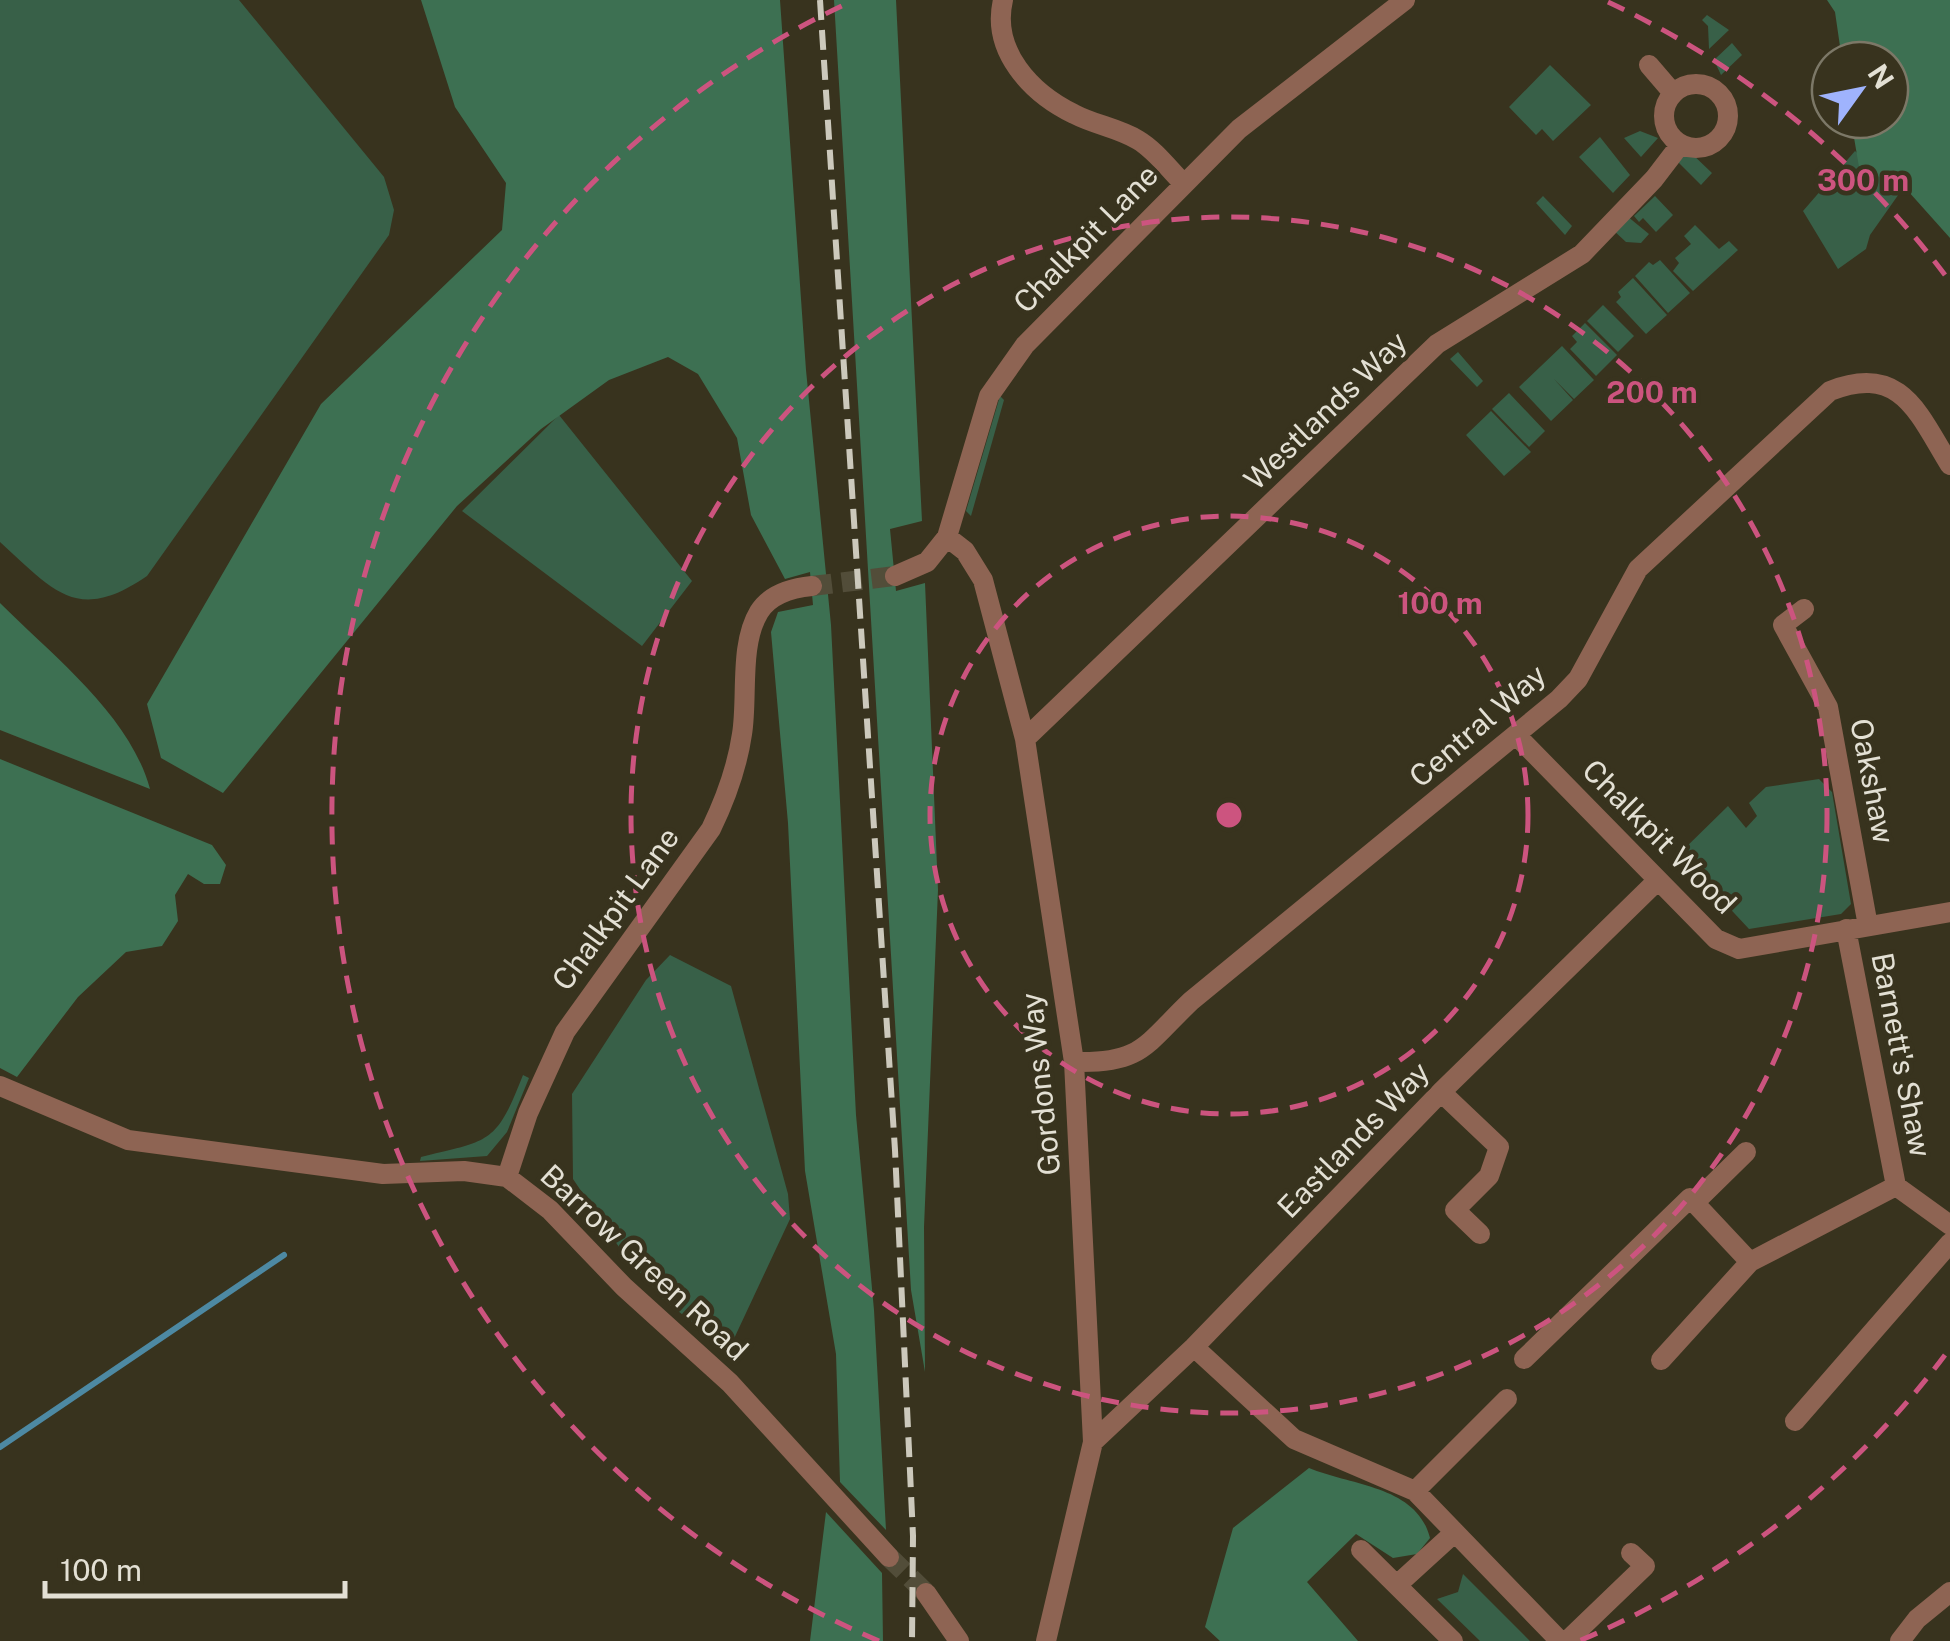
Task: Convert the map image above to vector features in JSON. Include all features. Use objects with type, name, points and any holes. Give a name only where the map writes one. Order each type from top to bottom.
[{"type":"street","points":[[1003,0],[998,21],[1004,46],[1015,65],[1045,97],[1076,116],[1144,144],[1182,183]]},
{"type":"street","name":"Chalkpit Lane","points":[[947,537],[989,396],[1005,368],[1182,183],[1290,86],[1405,0]]},
{"type":"street","points":[[1650,65],[1673,93]]},
{"type":"street","points":[[1693,84],[1705,85],[1721,97],[1728,116],[1713,144],[1702,148],[1680,145],[1664,126],[1666,103],[1673,93],[1693,84]]},
{"type":"street","name":"Westlands Way","points":[[1025,739],[1438,344],[1582,254],[1654,179],[1680,145]]},
{"type":"street","name":"Central Way","points":[[1074,1062],[1124,1060],[1140,1051],[1192,1002],[1517,736],[1578,679],[1638,570],[1830,391],[1871,380],[1896,388],[1914,407],[1950,464]]},
{"type":"street","points":[[895,576],[927,562],[947,537]]},
{"type":"street","name":"Gordons Way","points":[[947,537],[965,551],[983,580],[1025,739],[1074,1062],[1093,1442],[1046,1641]]},
{"type":"street","name":"Chalkpit Lane","points":[[508,1178],[528,1113],[565,1032],[711,829],[729,792],[742,736],[751,632],[759,612],[791,588],[812,586]]},
{"type":"street","name":"Oakshaw","points":[[1804,609],[1783,625],[1828,707],[1868,926]]},
{"type":"street","name":"Chalkpit Wood","points":[[1517,736],[1716,940],[1740,949],[1950,912]]},
{"type":"street","name":"Eastlands Way","points":[[1093,1442],[1194,1347],[1441,1092],[1658,880]]},
{"type":"street","name":"Barnett's Shaw","points":[[1846,930],[1896,1186],[1950,1225]]},
{"type":"street","name":"Barrow Green Road","points":[[0,1086],[128,1140],[383,1174],[464,1170],[508,1178],[550,1210],[624,1287],[730,1383],[889,1556]]},
{"type":"street","points":[[1441,1092],[1498,1146],[1489,1176],[1454,1210],[1480,1234]]},
{"type":"street","points":[[1694,1203],[1746,1152]]},
{"type":"street","points":[[1661,1360],[1750,1262],[1896,1186]]},
{"type":"street","points":[[1524,1359],[1690,1198],[1750,1262]]},
{"type":"street","points":[[1796,1421],[1950,1243]]},
{"type":"street","points":[[1194,1347],[1294,1439],[1415,1491],[1564,1641],[1645,1566],[1631,1552]]},
{"type":"street","points":[[1415,1491],[1506,1399]]},
{"type":"street","points":[[1397,1586],[1454,1533]]},
{"type":"street","points":[[1361,1550],[1454,1641]]},
{"type":"street","points":[[1900,1641],[1917,1620],[1950,1592]]},
{"type":"street","points":[[926,1593],[959,1641]]},
{"type":"green space","points":[[0,0],[239,0],[384,177],[394,210],[389,235],[147,576],[102,598],[84,599],[52,587],[0,542]]},
{"type":"green space","points":[[421,0],[780,0],[806,370],[831,625],[856,1115],[874,1310],[886,1530],[840,1482],[836,1354],[805,1171],[788,823],[771,632],[778,612],[813,605],[810,572],[785,579],[751,515],[737,438],[698,374],[668,357],[609,380],[541,429],[457,506],[223,793],[161,758],[147,704],[321,404],[502,230],[506,183],[455,107]]},
{"type":"green space","points":[[834,0],[896,0],[922,521],[890,529],[896,591],[925,583],[938,890],[924,1227],[925,1372],[911,1290]]},
{"type":"green space","points":[[1827,0],[1950,0],[1950,238],[1908,191],[1859,167],[1854,140],[1910,140],[1910,40],[1839,40],[1835,12]]},
{"type":"green space","points":[[1707,15],[1729,30],[1709,49],[1708,26],[1702,20]]},
{"type":"green space","points":[[1732,43],[1742,55],[1721,75],[1714,60]]},
{"type":"green space","points":[[1550,65],[1591,105],[1553,141],[1542,129],[1536,135],[1509,107]]},
{"type":"green space","points":[[1640,131],[1658,138],[1641,157],[1624,138]]},
{"type":"green space","points":[[1600,137],[1630,175],[1613,193],[1579,157]]},
{"type":"green space","points":[[1689,151],[1712,173],[1701,185],[1678,162]]},
{"type":"green space","points":[[1855,151],[1901,191],[1870,235],[1866,249],[1838,269],[1803,211]]},
{"type":"green space","points":[[1543,196],[1572,226],[1565,235],[1536,203]]},
{"type":"green space","points":[[1655,196],[1673,215],[1656,232],[1643,218],[1639,222],[1634,216]]},
{"type":"green space","points":[[1627,216],[1649,234],[1641,243],[1626,242],[1612,229]]},
{"type":"green space","points":[[1695,225],[1719,249],[1729,241],[1738,250],[1693,291],[1673,271],[1679,263],[1675,258],[1691,244],[1684,236]]},
{"type":"green space","points":[[1660,260],[1690,293],[1668,313],[1635,276],[1649,262],[1653,265]]},
{"type":"green space","points":[[1633,278],[1667,315],[1646,334],[1616,302],[1621,297],[1618,292]]},
{"type":"green space","points":[[1603,305],[1634,336],[1618,352],[1587,321]]},
{"type":"green space","points":[[1585,323],[1617,355],[1596,376],[1570,349],[1577,342],[1572,336]]},
{"type":"green space","points":[[1562,346],[1594,380],[1574,399],[1554,379],[1573,400],[1551,421],[1519,387]]},
{"type":"green space","points":[[1458,352],[1483,381],[1477,387],[1450,359]]},
{"type":"green space","points":[[1509,393],[1545,431],[1529,447],[1492,409]]},
{"type":"green space","points":[[1000,396],[1004,400],[971,516],[966,511]]},
{"type":"green space","points":[[1491,411],[1531,452],[1504,476],[1466,435]]},
{"type":"green space","points":[[559,415],[692,581],[642,646],[462,511]]},
{"type":"green space","points":[[0,603],[108,712],[126,736],[150,789],[0,730]]},
{"type":"green space","points":[[0,759],[212,845],[226,865],[220,884],[204,884],[188,874],[175,895],[178,921],[162,946],[126,952],[78,997],[17,1077],[0,1068]]},
{"type":"green space","points":[[1819,779],[1832,792],[1851,904],[1841,914],[1749,929],[1679,854],[1728,806],[1746,828],[1757,816],[1749,803],[1766,787]]},
{"type":"green space","points":[[670,955],[731,986],[788,1194],[790,1219],[731,1345],[718,1342],[665,1301],[621,1250],[573,1179],[572,1094],[646,980]]},
{"type":"green space","points":[[523,1075],[529,1078],[507,1132],[487,1156],[420,1161],[421,1157],[463,1147],[488,1136],[506,1115]]},
{"type":"green space","points":[[1309,1468],[1398,1498],[1423,1521],[1430,1538],[1417,1554],[1393,1558],[1356,1534],[1307,1582],[1358,1641],[1220,1641],[1205,1627],[1233,1528]]},
{"type":"green space","points":[[826,1512],[882,1573],[883,1641],[810,1641]]},
{"type":"green space","points":[[1463,1574],[1530,1641],[1480,1641],[1437,1599],[1458,1592]]},
{"type":"waterway","points":[[0,1447],[284,1255]]},
{"type":"tunnel","points":[[812,586],[895,576]]},
{"type":"tunnel","points":[[889,1557],[926,1593]]},
{"type":"railway","points":[[820,0],[895,1150],[913,1536],[912,1641]]}]
